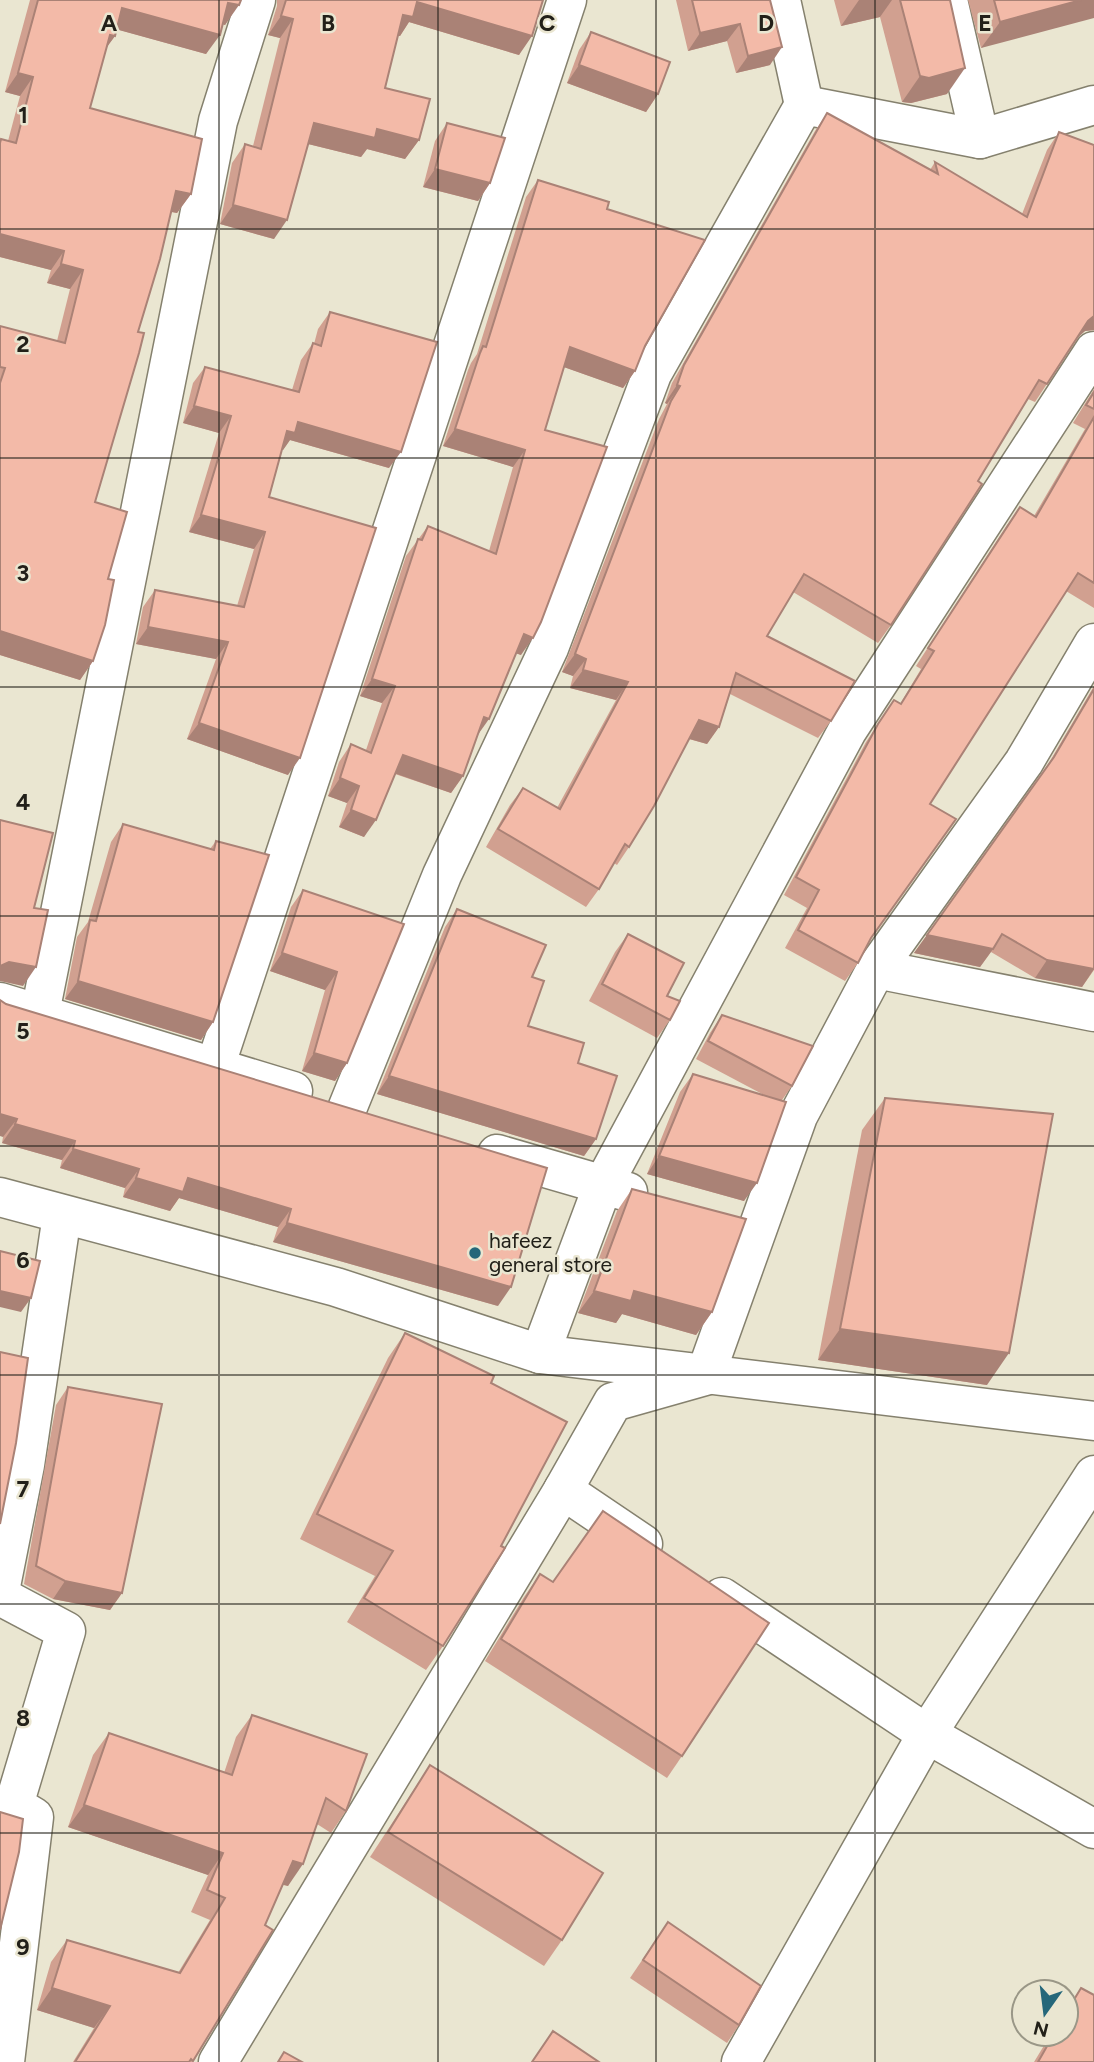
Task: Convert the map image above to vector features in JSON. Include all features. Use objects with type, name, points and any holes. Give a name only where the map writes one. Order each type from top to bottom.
[{"type":"street","points":[[40,1013],[218,121],[256,0]]},
{"type":"street","points":[[215,1067],[567,0]]},
{"type":"street","points":[[347,1109],[442,875],[549,648],[652,374],[804,105],[781,0]]},
{"type":"street","points":[[948,0],[980,139]]},
{"type":"street","points":[[804,105],[980,139],[1094,105]]},
{"type":"street","points":[[540,1354],[603,1185],[847,731],[1094,351]]},
{"type":"street","points":[[705,1376],[798,1116],[876,969],[1024,762],[1094,643]]},
{"type":"street","points":[[876,969],[1090,1005]]},
{"type":"street","points":[[0,1002],[385,1120]]},
{"type":"street","points":[[462,1143],[667,1203]]},
{"type":"street","points":[[0,1196],[62,1215],[336,1287],[540,1354],[1094,1421]]},
{"type":"street","points":[[0,1591],[24,1465],[62,1215]]},
{"type":"street","points":[[719,1217],[758,1227]]},
{"type":"street","points":[[218,2062],[564,1490],[613,1402],[705,1376]]},
{"type":"street","points":[[741,2062],[927,1734],[1094,1475]]},
{"type":"street","points":[[564,1490],[927,1734],[1094,1829]]},
{"type":"street","points":[[0,1596],[66,1631],[7,1803],[34,1817],[5,2062]]},
{"type":"building","points":[[38,0],[241,0],[239,5],[228,3],[220,35],[122,8],[115,36],[110,35],[90,108],[202,139],[191,194],[176,191],[160,259],[138,332],[144,333],[139,353],[95,502],[127,512],[108,579],[114,580],[105,625],[93,661],[0,631],[0,383],[5,368],[0,367],[0,326],[65,343],[83,270],[61,264],[64,251],[0,234],[0,143],[1,139],[16,143],[33,77],[18,73]]},
{"type":"building","points":[[286,0],[543,0],[532,36],[417,2],[413,17],[403,15],[385,88],[430,99],[419,140],[377,129],[375,138],[314,123],[287,220],[233,205],[245,144],[261,149],[293,19],[281,16]]},
{"type":"building","points":[[692,0],[770,0],[782,47],[748,56],[740,24],[700,33]]},
{"type":"building","points":[[900,0],[950,0],[965,68],[929,78],[920,76]]},
{"type":"building","points":[[994,0],[1081,0],[1000,22]]},
{"type":"building","points":[[591,32],[670,62],[658,94],[579,65]]},
{"type":"building","points":[[827,113],[938,174],[935,162],[1027,217],[1059,132],[1094,145],[1094,316],[1047,384],[1039,380],[978,481],[982,484],[891,625],[804,574],[767,636],[855,681],[831,721],[736,673],[719,727],[699,720],[654,806],[629,847],[625,844],[599,889],[498,829],[523,788],[560,809],[628,682],[583,670],[586,659],[575,654],[671,401],[680,386],[677,385],[684,365]]},
{"type":"building","points":[[447,123],[505,138],[490,183],[435,169]]},
{"type":"building","points":[[538,180],[609,202],[607,209],[705,240],[645,346],[635,371],[570,347],[545,430],[607,447],[541,622],[533,638],[524,634],[489,719],[484,717],[463,776],[403,755],[376,820],[351,810],[359,786],[340,778],[351,744],[371,753],[395,686],[372,679],[418,539],[422,540],[428,526],[496,554],[525,450],[455,429],[480,353],[483,346],[486,347]]},
{"type":"building","points":[[330,312],[437,342],[401,452],[298,422],[295,433],[287,431],[269,497],[376,528],[300,758],[199,723],[228,642],[148,627],[155,590],[244,607],[265,532],[201,515],[231,416],[194,406],[205,367],[299,392],[313,343],[321,346]]},
{"type":"building","points":[[1094,392],[1094,409],[1086,405]]},
{"type":"building","points":[[1094,417],[1094,583],[1078,573],[930,804],[956,819],[871,938],[858,963],[798,930],[819,890],[796,877],[878,724],[894,700],[901,704],[934,651],[928,648],[1020,507],[1036,517]]},
{"type":"building","points":[[1094,689],[1094,969],[1047,960],[1002,934],[993,949],[927,935],[1054,757]]},
{"type":"building","points":[[0,820],[53,833],[34,908],[48,910],[36,967],[9,962],[0,966]]},
{"type":"building","points":[[123,824],[214,850],[216,841],[269,855],[213,1022],[78,981],[90,920],[96,921]]},
{"type":"building","points":[[303,890],[404,924],[347,1063],[314,1053],[337,972],[282,953]]},
{"type":"building","points":[[457,909],[546,945],[532,977],[544,981],[528,1026],[584,1043],[578,1063],[617,1076],[596,1139],[389,1076]]},
{"type":"building","points":[[628,934],[684,963],[667,996],[680,1001],[670,1020],[602,984]]},
{"type":"building","points":[[0,1000],[547,1168],[511,1287],[287,1223],[291,1209],[188,1178],[183,1192],[136,1178],[139,1169],[73,1149],[75,1141],[15,1124],[17,1119],[0,1114]]},
{"type":"building","points":[[722,1015],[813,1046],[792,1086],[708,1041]]},
{"type":"building","points":[[693,1074],[786,1102],[757,1183],[659,1156]]},
{"type":"building","points":[[885,1098],[1053,1114],[1009,1353],[840,1329]]},
{"type":"building","points":[[632,1189],[746,1219],[712,1312],[634,1291],[631,1301],[594,1291]]},
{"type":"building","points":[[0,1251],[40,1261],[31,1298],[0,1291]]},
{"type":"building","points":[[405,1333],[494,1376],[491,1383],[567,1422],[501,1546],[505,1548],[443,1646],[364,1598],[393,1551],[317,1514]]},
{"type":"building","points":[[0,1352],[28,1358],[16,1443],[0,1524]]},
{"type":"building","points":[[68,1387],[162,1404],[122,1593],[65,1581],[36,1566]]},
{"type":"building","points":[[603,1511],[769,1623],[682,1756],[501,1639],[540,1574],[553,1582]]},
{"type":"building","points":[[252,1715],[367,1754],[346,1811],[326,1798],[303,1864],[293,1861],[265,1925],[273,1930],[193,2061],[75,2062],[110,2006],[52,1988],[67,1940],[180,1973],[225,1898],[207,1890],[223,1853],[84,1805],[109,1733],[232,1775]]},
{"type":"building","points":[[430,1765],[603,1873],[562,1940],[388,1832]]},
{"type":"building","points":[[0,1812],[23,1819],[19,1852],[0,1930]]},
{"type":"building","points":[[668,1922],[761,1986],[739,2025],[643,1960]]},
{"type":"building","points":[[1080,1990],[1094,1995],[1094,2062],[1038,2062],[1046,2048],[1080,2048]]},
{"type":"building","points":[[553,2031],[599,2062],[532,2062]]},
{"type":"building","points":[[284,2052],[302,2062],[278,2062]]},
{"type":"place","name":"hafeez general store","points":[[475,1253]]}]
